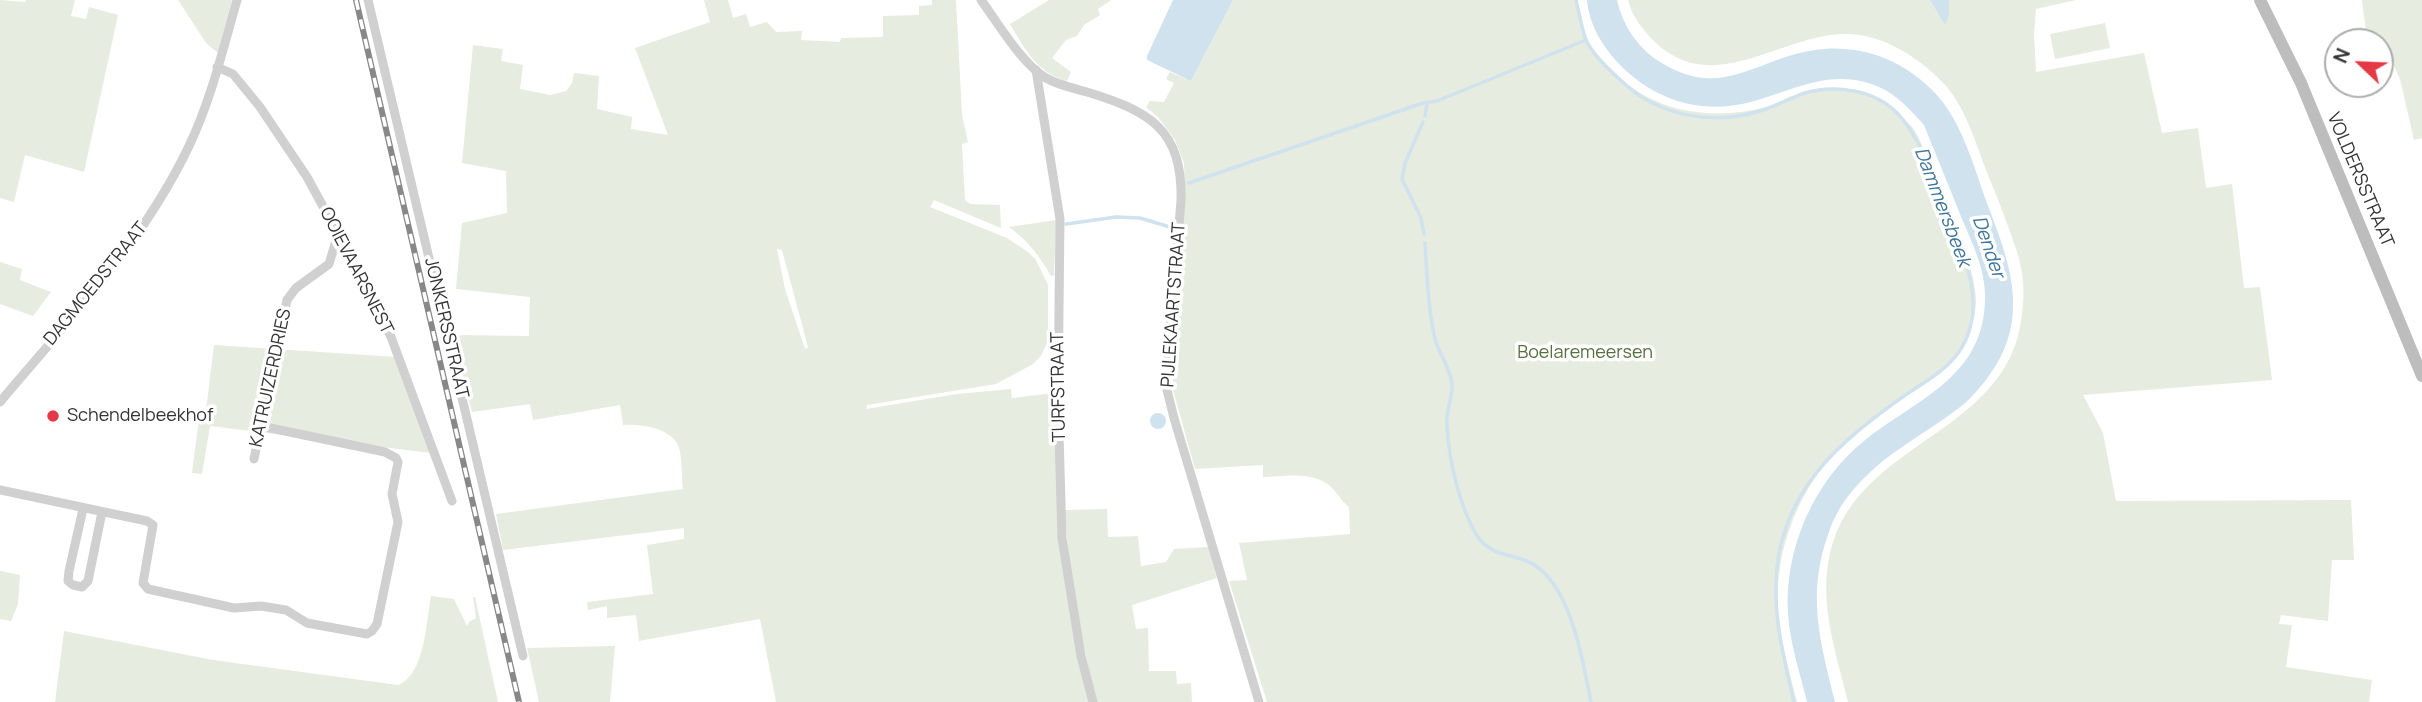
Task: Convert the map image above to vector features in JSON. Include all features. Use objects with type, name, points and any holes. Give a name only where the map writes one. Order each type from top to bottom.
[{"type":"street","name":"DAGMOEDSTRAAT","points":[[0,402],[122,256],[152,214],[189,146],[237,0]]},
{"type":"street","name":"JONKERSSTRAAT","points":[[368,0],[523,656]]},
{"type":"street","name":"PIJLEKAARTSTRAAT","points":[[981,0],[1036,70],[1058,83],[1117,102],[1150,119],[1170,142],[1178,161],[1181,201],[1167,390],[1259,702]]},
{"type":"street","name":"VOLDERSSTRAAT","points":[[2260,0],[2301,83],[2422,376]]},
{"type":"street","name":"OOIEVAARSNEST","points":[[217,67],[233,74],[268,118],[307,177],[338,234],[391,337],[452,501]]},
{"type":"street","name":"TURFSTRAAT","points":[[1036,70],[1060,219],[1058,399],[1062,538],[1082,656],[1093,702]]},
{"type":"street","name":"KATRUIZERDRIES","points":[[254,458],[287,300],[296,288],[329,264],[338,234]]},
{"type":"street","points":[[0,490],[146,521],[153,525],[143,583],[148,589],[234,608],[270,607],[286,610],[307,623],[367,634],[377,624],[398,522],[392,494],[398,462],[396,458],[385,452],[261,426]]},
{"type":"street","points":[[83,509],[68,581],[82,587],[88,581],[102,512]]},
{"type":"green space","points":[[0,0],[75,0],[71,16],[86,19],[89,7],[118,15],[84,172],[25,155],[14,202],[0,198]]},
{"type":"green space","points":[[178,0],[232,0],[218,53],[206,43]]},
{"type":"green space","points":[[704,0],[728,0],[733,18],[746,14],[750,27],[767,22],[776,32],[802,31],[801,40],[840,42],[841,38],[883,37],[883,16],[919,15],[919,6],[932,5],[932,0],[956,0],[962,115],[968,142],[962,144],[965,200],[970,204],[1000,205],[1001,228],[934,200],[930,207],[1007,238],[1036,260],[1048,285],[1048,341],[1041,356],[1033,364],[996,384],[867,405],[866,409],[957,394],[1011,389],[1012,398],[1054,393],[1059,542],[1089,702],[776,702],[760,619],[639,641],[636,615],[607,618],[607,606],[588,610],[587,602],[653,594],[647,545],[684,539],[684,528],[503,550],[496,514],[683,489],[680,454],[674,439],[661,430],[623,425],[620,405],[533,420],[530,404],[472,412],[453,335],[529,336],[530,297],[456,289],[462,223],[507,213],[506,171],[462,163],[473,45],[503,49],[501,61],[523,65],[520,89],[550,95],[566,91],[572,83],[574,73],[599,76],[597,109],[632,117],[631,129],[668,135],[635,48],[710,22]],"holes":[[[777,249],[782,250],[808,347],[805,349],[785,289]]]},
{"type":"green space","points":[[1049,0],[1111,0],[1098,9],[1100,15],[1084,25],[1077,36],[1066,40],[1052,58],[1071,72],[1067,81],[1048,73],[1033,59],[1010,24]]},
{"type":"green space","name":"Boelaremeersen","points":[[1233,0],[1576,0],[1580,23],[1588,41],[1616,74],[1648,98],[1686,110],[1726,113],[1766,107],[1802,93],[1828,89],[1852,90],[1875,98],[1913,128],[1950,212],[1971,269],[1976,300],[1973,324],[1951,361],[1935,376],[1861,427],[1841,445],[1824,465],[1796,512],[1781,564],[1778,591],[1782,639],[1797,702],[1267,702],[1229,581],[1247,580],[1239,543],[1350,534],[1349,507],[1323,481],[1307,476],[1263,477],[1263,465],[1195,469],[1173,390],[1185,192],[1184,163],[1175,140],[1158,117],[1146,107],[1150,101],[1164,102],[1174,83],[1166,79],[1170,72],[1191,81]]},
{"type":"green space","points":[[1628,0],[1930,0],[1945,24],[1949,16],[1949,0],[2076,0],[2036,9],[2036,72],[2144,53],[2162,133],[2198,128],[2206,188],[2232,184],[2244,288],[2260,287],[2272,380],[2083,395],[2103,433],[2116,501],[2351,500],[2354,560],[2332,560],[2328,621],[2281,615],[2279,624],[2292,625],[2286,667],[2372,680],[2369,702],[1848,702],[1833,642],[1827,602],[1828,562],[1833,542],[1849,509],[1873,481],[1960,415],[1987,391],[2008,362],[2020,327],[2023,308],[2020,261],[1960,106],[1947,87],[1915,59],[1890,44],[1863,35],[1849,34],[1824,36],[1749,59],[1700,65],[1677,58],[1654,41],[1638,22]]},
{"type":"green space","points":[[2362,0],[2422,0],[2422,138],[2414,140],[2400,79],[2394,66],[2394,28],[2366,28]]},
{"type":"green space","points":[[2105,23],[2110,48],[2055,59],[2050,34]]},
{"type":"green space","points":[[1056,220],[1054,275],[1051,276],[1033,249],[1009,227]]},
{"type":"green space","points":[[0,262],[22,269],[20,280],[51,292],[33,316],[0,304]]},
{"type":"green space","points":[[214,345],[396,357],[431,453],[210,426],[202,474],[192,473],[199,419],[205,419]]},
{"type":"green space","points":[[1107,509],[1108,537],[1138,536],[1141,566],[1166,562],[1174,549],[1208,547],[1217,578],[1132,605],[1136,629],[1148,628],[1149,671],[1176,671],[1177,684],[1191,683],[1192,702],[1096,702],[1072,583],[1065,510]]},
{"type":"green space","points":[[0,571],[20,575],[18,604],[11,621],[0,619]]},
{"type":"green space","points":[[431,596],[454,599],[467,626],[476,618],[475,597],[498,702],[55,702],[64,631],[213,660],[398,685],[414,671],[419,659]]},
{"type":"green space","points":[[615,646],[610,702],[539,702],[527,648]]},
{"type":"water","points":[[1173,0],[1233,0],[1191,81],[1147,60]]},
{"type":"water","name":"Dender","points":[[1587,0],[1617,0],[1630,32],[1647,52],[1679,72],[1701,78],[1721,78],[1800,53],[1824,49],[1854,50],[1896,63],[1932,90],[1951,115],[1966,145],[1997,229],[2010,273],[2013,294],[2009,337],[2000,358],[1986,380],[1964,404],[1867,475],[1844,501],[1829,532],[1818,576],[1817,597],[1820,638],[1835,702],[1807,702],[1796,658],[1789,625],[1788,590],[1797,541],[1817,496],[1846,457],[1884,426],[1944,384],[1960,368],[1973,349],[1982,326],[1985,299],[1977,255],[1924,125],[1891,93],[1867,83],[1833,79],[1733,106],[1715,107],[1681,102],[1649,88],[1620,65],[1598,35]]},
{"type":"water","points":[[1930,0],[1949,0],[1949,16],[1945,25]]},
{"type":"water","points":[[1158,413],[1166,421],[1158,429],[1150,421]]},
{"type":"waterway","name":"Dammersbeek","points":[[1576,0],[1585,37],[1597,57],[1641,97],[1673,111],[1708,117],[1743,115],[1805,93],[1829,89],[1854,91],[1887,104],[1907,125],[1926,159],[1967,267],[1972,293],[1972,320],[1963,345],[1955,357],[1938,373],[1862,427],[1825,462],[1796,503],[1786,527],[1779,553],[1776,591],[1782,646],[1794,702]]},
{"type":"waterway","points":[[1189,183],[1423,103],[1437,101],[1586,40]]},
{"type":"waterway","points":[[1425,116],[1427,104]]},
{"type":"waterway","points":[[1423,122],[1405,163],[1402,179],[1421,218],[1424,234]]},
{"type":"waterway","points":[[1066,224],[1116,217],[1140,218],[1170,227]]},
{"type":"waterway","points":[[1425,243],[1433,327],[1452,384],[1447,421],[1450,453],[1465,510],[1482,542],[1497,552],[1536,566],[1559,592],[1574,628],[1591,702]]},
{"type":"railway","points":[[356,0],[519,702]]},
{"type":"place","name":"Schendelbeekhof","points":[[53,416]]}]
